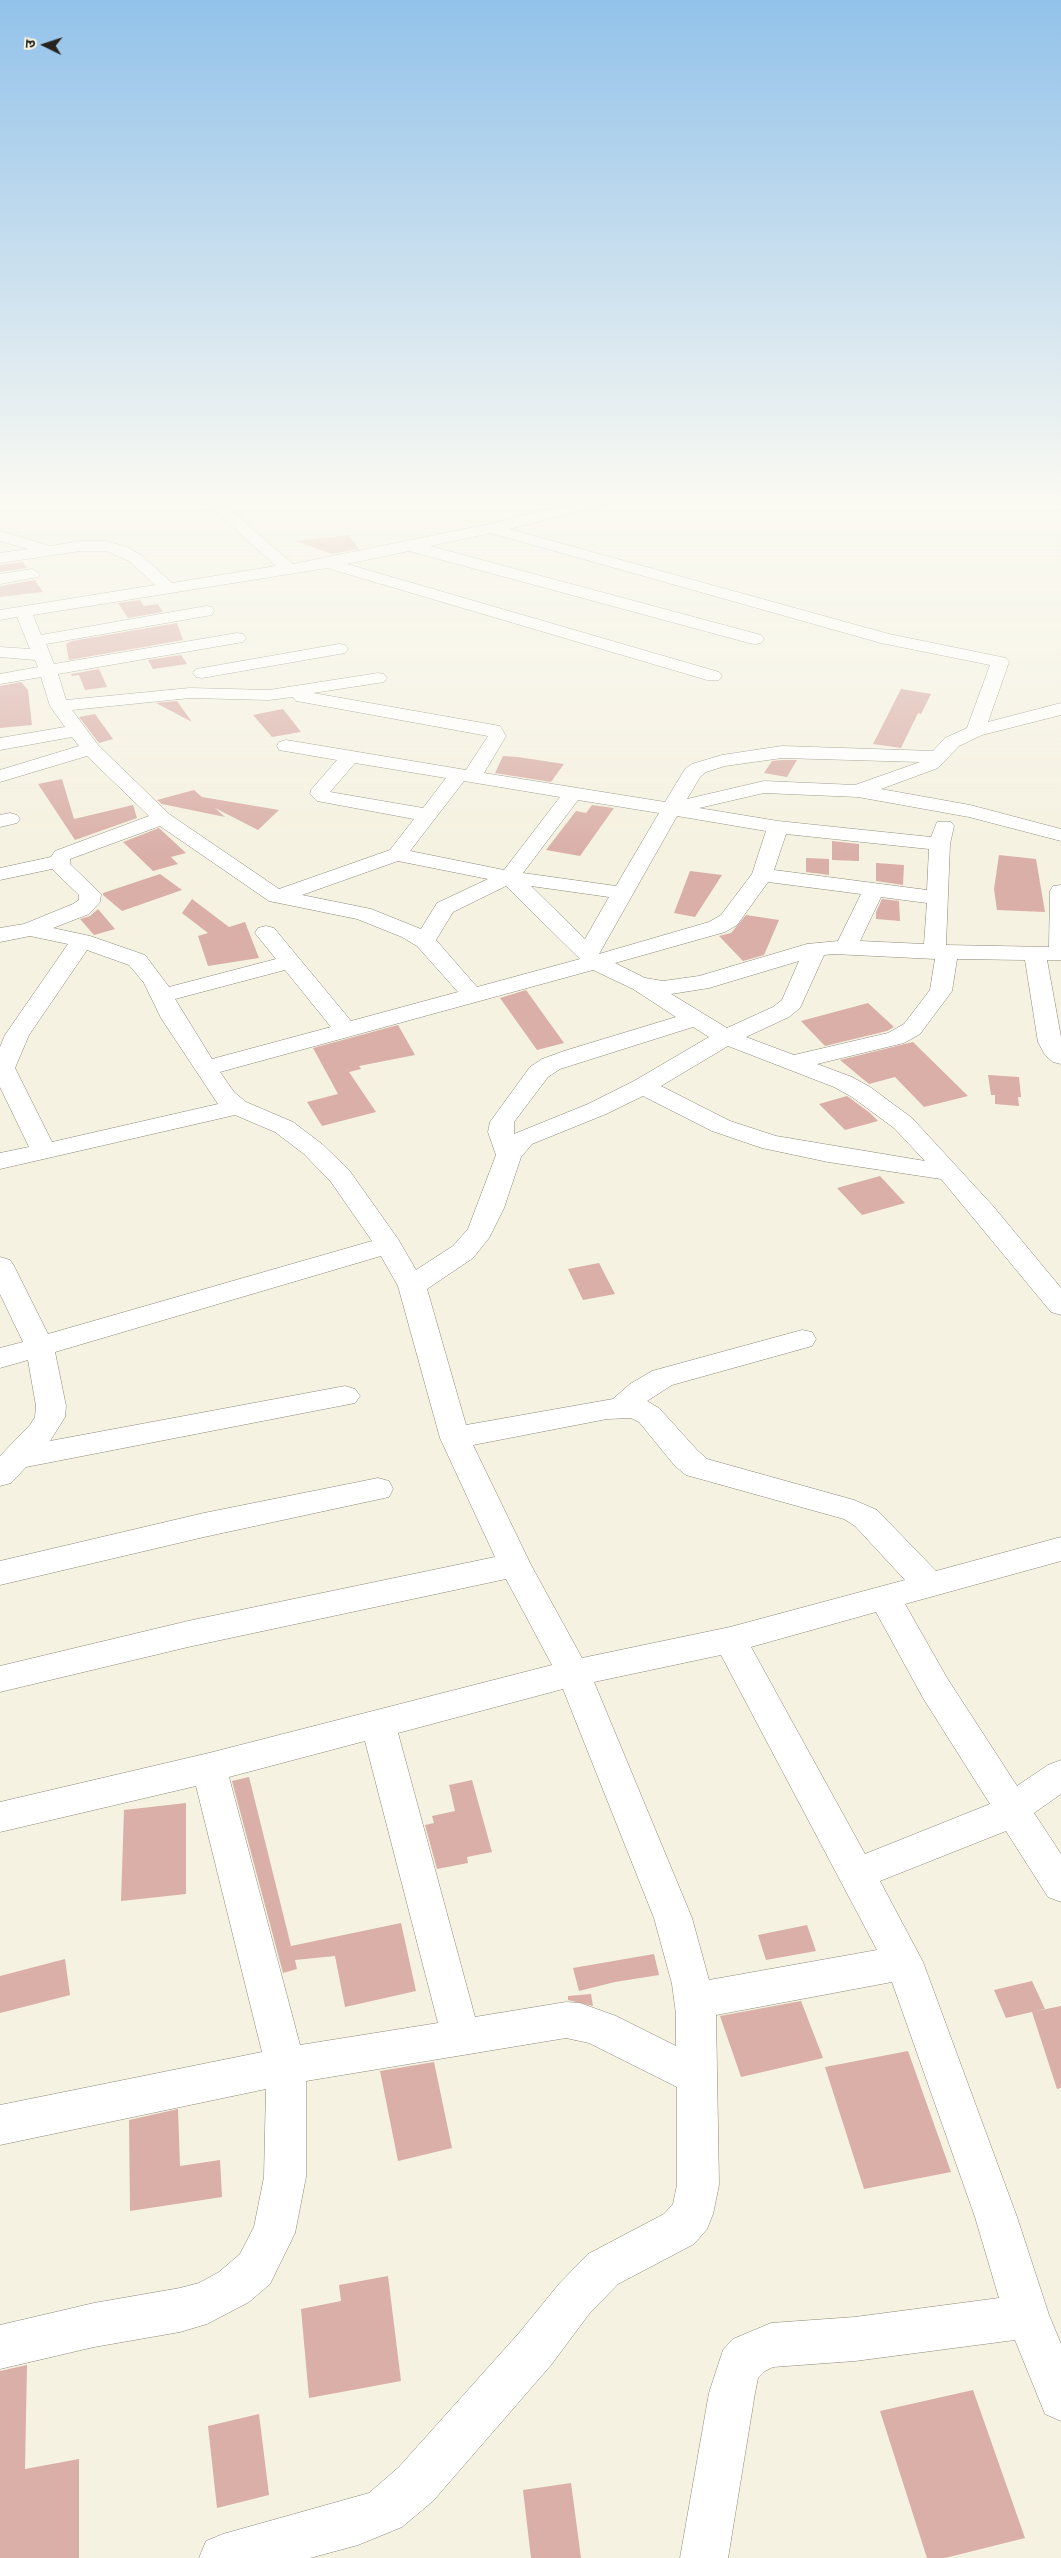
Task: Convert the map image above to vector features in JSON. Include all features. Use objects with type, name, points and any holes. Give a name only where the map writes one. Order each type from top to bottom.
[{"type":"street","points":[[27,620],[42,655],[59,706],[91,749],[162,818],[265,890],[277,896],[363,914],[410,932],[426,941],[474,996]]},
{"type":"street","points":[[0,679],[42,655],[171,620]]},
{"type":"street","points":[[523,620],[712,676]]},
{"type":"street","points":[[686,620],[755,639]]},
{"type":"street","points":[[820,620],[887,639],[1000,662],[975,731]]},
{"type":"street","points":[[0,652],[42,655],[183,647],[237,638]]},
{"type":"street","points":[[183,647],[217,694]]},
{"type":"street","points":[[202,674],[340,649]]},
{"type":"street","points":[[59,706],[190,693],[258,696],[378,678]]},
{"type":"street","points":[[281,693],[493,730],[497,736],[495,741],[428,815],[398,854]]},
{"type":"street","points":[[858,791],[921,769],[938,757],[952,742],[975,731],[1061,709]]},
{"type":"street","points":[[1019,719],[1061,726]]},
{"type":"street","points":[[0,744],[77,730]]},
{"type":"street","points":[[286,746],[778,827],[940,844]]},
{"type":"street","points":[[0,776],[91,749]]},
{"type":"street","points":[[592,958],[624,893],[692,773],[704,766],[722,761],[782,752],[938,757]]},
{"type":"street","points":[[351,756],[320,794],[324,797],[428,815]]},
{"type":"street","points":[[672,810],[739,791],[764,788],[858,791],[949,807],[1061,835]]},
{"type":"street","points":[[426,941],[445,908],[508,877],[573,793]]},
{"type":"street","points":[[790,1063],[896,1038],[912,1029],[941,991],[945,975],[941,952],[938,898],[940,844],[949,807]]},
{"type":"street","points":[[59,861],[62,855],[74,849],[162,818]]},
{"type":"street","points":[[206,1068],[474,996],[592,958],[717,927],[736,913],[762,875],[778,827]]},
{"type":"street","points":[[277,896],[398,854],[508,877],[624,893]]},
{"type":"street","points":[[0,874],[59,861]]},
{"type":"street","points":[[0,936],[30,928],[81,908],[89,902],[90,894],[61,866],[59,861]]},
{"type":"street","points":[[762,875],[938,898]]},
{"type":"street","points":[[508,877],[592,958],[639,984],[726,1038],[843,1082],[861,1092],[903,1124],[950,1173],[1061,1306]]},
{"type":"street","points":[[846,947],[874,890]]},
{"type":"street","points":[[639,984],[663,988],[701,983],[815,949],[846,947],[941,952],[1061,954],[1061,891]]},
{"type":"street","points":[[30,928],[82,941],[137,960],[225,1097],[236,1107],[284,1127],[313,1149],[340,1176],[388,1245],[412,1286],[455,1438],[515,1566],[573,1673],[673,1918],[694,2001],[698,2184],[692,2214],[679,2229],[603,2269],[574,2299],[534,2349],[416,2484],[385,2510],[358,2521],[223,2558]]},
{"type":"street","points":[[266,933],[346,1030]]},
{"type":"street","points":[[44,1151],[1,1067],[17,1035],[82,941]]},
{"type":"street","points":[[412,1286],[463,1252],[480,1232],[491,1208],[509,1155],[523,1139],[597,1108],[643,1086],[726,1038],[788,1007],[815,949]]},
{"type":"street","points":[[1035,954],[1050,1042],[1053,1050],[1061,1057]]},
{"type":"street","points":[[161,996],[291,962]]},
{"type":"street","points":[[509,1155],[501,1132],[502,1122],[539,1072],[552,1064],[572,1056],[694,1018]]},
{"type":"street","points":[[643,1086],[721,1126],[770,1142],[828,1154],[950,1173]]},
{"type":"street","points":[[0,1161],[236,1107]]},
{"type":"street","points":[[0,1358],[388,1245]]},
{"type":"street","points":[[0,1266],[40,1347],[52,1406],[50,1417],[33,1443],[4,1469]]},
{"type":"street","points":[[622,1407],[645,1388],[662,1378],[802,1339]]},
{"type":"street","points":[[4,1469],[345,1396]]},
{"type":"street","points":[[455,1438],[622,1407],[636,1408],[649,1415],[686,1458],[697,1467],[854,1511],[866,1518],[930,1586]]},
{"type":"street","points":[[0,1573],[204,1525],[378,1488]]},
{"type":"street","points":[[0,1818],[209,1768],[573,1673],[730,1640],[885,1599],[1061,1549]]},
{"type":"street","points":[[0,1679],[188,1634],[515,1566]]},
{"type":"street","points":[[885,1599],[1006,1813],[1061,1894]]},
{"type":"street","points":[[730,1640],[904,1962],[996,2217],[1027,2316],[1061,2398]]},
{"type":"street","points":[[378,1724],[461,2036]]},
{"type":"street","points":[[0,2347],[94,2325],[180,2310],[207,2302],[234,2287],[255,2268],[274,2233],[285,2177],[286,2066],[209,1768]]},
{"type":"street","points":[[858,1874],[1006,1813],[1061,1775]]},
{"type":"street","points":[[1006,1813],[1061,1886]]},
{"type":"street","points":[[694,2001],[904,1962]]},
{"type":"street","points":[[0,2126],[286,2066],[566,2020],[580,2021],[602,2029],[696,2076]]},
{"type":"street","points":[[704,2558],[732,2393],[739,2366],[749,2355],[771,2345],[883,2336],[1027,2316]]},
{"type":"building","points":[[177,623],[183,640],[69,660],[66,644],[72,641]]},
{"type":"building","points":[[181,655],[187,664],[153,669],[148,660]]},
{"type":"building","points":[[99,669],[107,687],[85,690],[79,675],[72,676],[71,674]]},
{"type":"building","points":[[21,682],[28,690],[32,725],[0,728],[0,686]]},
{"type":"building","points":[[901,689],[931,694],[921,714],[918,713],[901,748],[873,744]]},
{"type":"building","points":[[177,701],[192,722],[156,703]]},
{"type":"building","points":[[283,709],[301,732],[272,737],[253,715]]},
{"type":"building","points":[[95,714],[113,739],[99,743],[79,717]]},
{"type":"building","points":[[503,756],[564,764],[551,782],[495,773]]},
{"type":"building","points":[[797,760],[787,777],[764,773],[772,761]]},
{"type":"building","points":[[62,779],[74,819],[133,805],[137,818],[75,840],[38,784]]},
{"type":"building","points":[[194,790],[202,797],[279,810],[258,830],[215,808],[225,817],[162,804],[157,800]]},
{"type":"building","points":[[592,805],[614,808],[580,856],[546,850],[576,811],[586,813]]},
{"type":"building","points":[[159,828],[186,853],[171,857],[178,864],[153,871],[123,842]]},
{"type":"building","points":[[832,841],[859,844],[859,861],[832,860]]},
{"type":"building","points":[[999,855],[1036,859],[1045,912],[997,910],[994,889]]},
{"type":"building","points":[[806,858],[829,859],[829,875],[806,872]]},
{"type":"building","points":[[876,863],[904,865],[903,885],[876,881]]},
{"type":"building","points":[[690,871],[722,875],[695,917],[674,913]]},
{"type":"building","points":[[160,874],[182,890],[122,911],[103,895],[103,893]]},
{"type":"building","points":[[192,899],[229,927],[245,922],[259,958],[208,966],[198,936],[208,933],[182,913]]},
{"type":"building","points":[[882,899],[899,901],[900,921],[876,919],[876,912]]},
{"type":"building","points":[[98,909],[115,929],[94,935],[80,919],[90,916]]},
{"type":"building","points":[[746,915],[779,920],[764,955],[743,961],[719,936],[731,933]]},
{"type":"building","points":[[526,990],[564,1043],[537,1050],[500,998]]},
{"type":"building","points":[[868,1003],[894,1027],[887,1031],[825,1046],[801,1021]]},
{"type":"building","points":[[398,1025],[415,1055],[359,1066],[361,1069],[349,1072],[376,1112],[322,1126],[307,1102],[338,1094],[313,1048]]},
{"type":"building","points":[[913,1042],[968,1096],[924,1107],[895,1077],[869,1084],[840,1060]]},
{"type":"building","points":[[988,1075],[1019,1077],[1021,1097],[1018,1097],[1019,1106],[995,1104],[995,1095],[991,1095]]},
{"type":"building","points":[[847,1096],[878,1121],[845,1130],[819,1104]]},
{"type":"building","points":[[880,1176],[905,1203],[862,1215],[837,1188]]},
{"type":"building","points":[[599,1263],[615,1294],[583,1300],[568,1269]]},
{"type":"building","points":[[249,1777],[291,1946],[401,1923],[416,1991],[345,2007],[335,1956],[295,1960],[297,1969],[283,1973],[232,1781]]},
{"type":"building","points":[[472,1780],[492,1852],[467,1857],[468,1863],[437,1869],[425,1825],[434,1823],[432,1816],[455,1811],[449,1785]]},
{"type":"building","points":[[186,1803],[186,1894],[121,1901],[124,1810]]},
{"type":"building","points":[[807,1925],[816,1951],[766,1960],[758,1935]]},
{"type":"building","points":[[654,1954],[659,1975],[615,1982],[579,1991],[573,1968]]},
{"type":"building","points":[[65,1959],[70,1995],[0,2013],[0,1976]]},
{"type":"building","points":[[1032,1981],[1045,2009],[1006,2018],[994,1990]]},
{"type":"building","points":[[591,1994],[593,2006],[568,2000],[568,1996]]},
{"type":"building","points":[[801,2001],[823,2058],[741,2077],[720,2016]]},
{"type":"building","points":[[1061,2006],[1061,2088],[1057,2089],[1032,2012]]},
{"type":"building","points":[[908,2051],[951,2172],[864,2189],[825,2067]]},
{"type":"building","points":[[434,2062],[452,2148],[398,2161],[380,2071]]},
{"type":"building","points":[[178,2109],[180,2166],[220,2160],[222,2197],[130,2211],[129,2120]]},
{"type":"building","points":[[388,2276],[401,2381],[309,2398],[301,2309],[341,2301],[339,2285]]},
{"type":"building","points":[[27,2365],[25,2469],[79,2459],[79,2558],[0,2558],[0,2371]]},
{"type":"building","points":[[973,2390],[1025,2538],[945,2558],[927,2558],[880,2411]]},
{"type":"building","points":[[259,2414],[269,2495],[217,2508],[208,2426]]},
{"type":"building","points":[[571,2483],[581,2558],[531,2558],[523,2490]]}]
